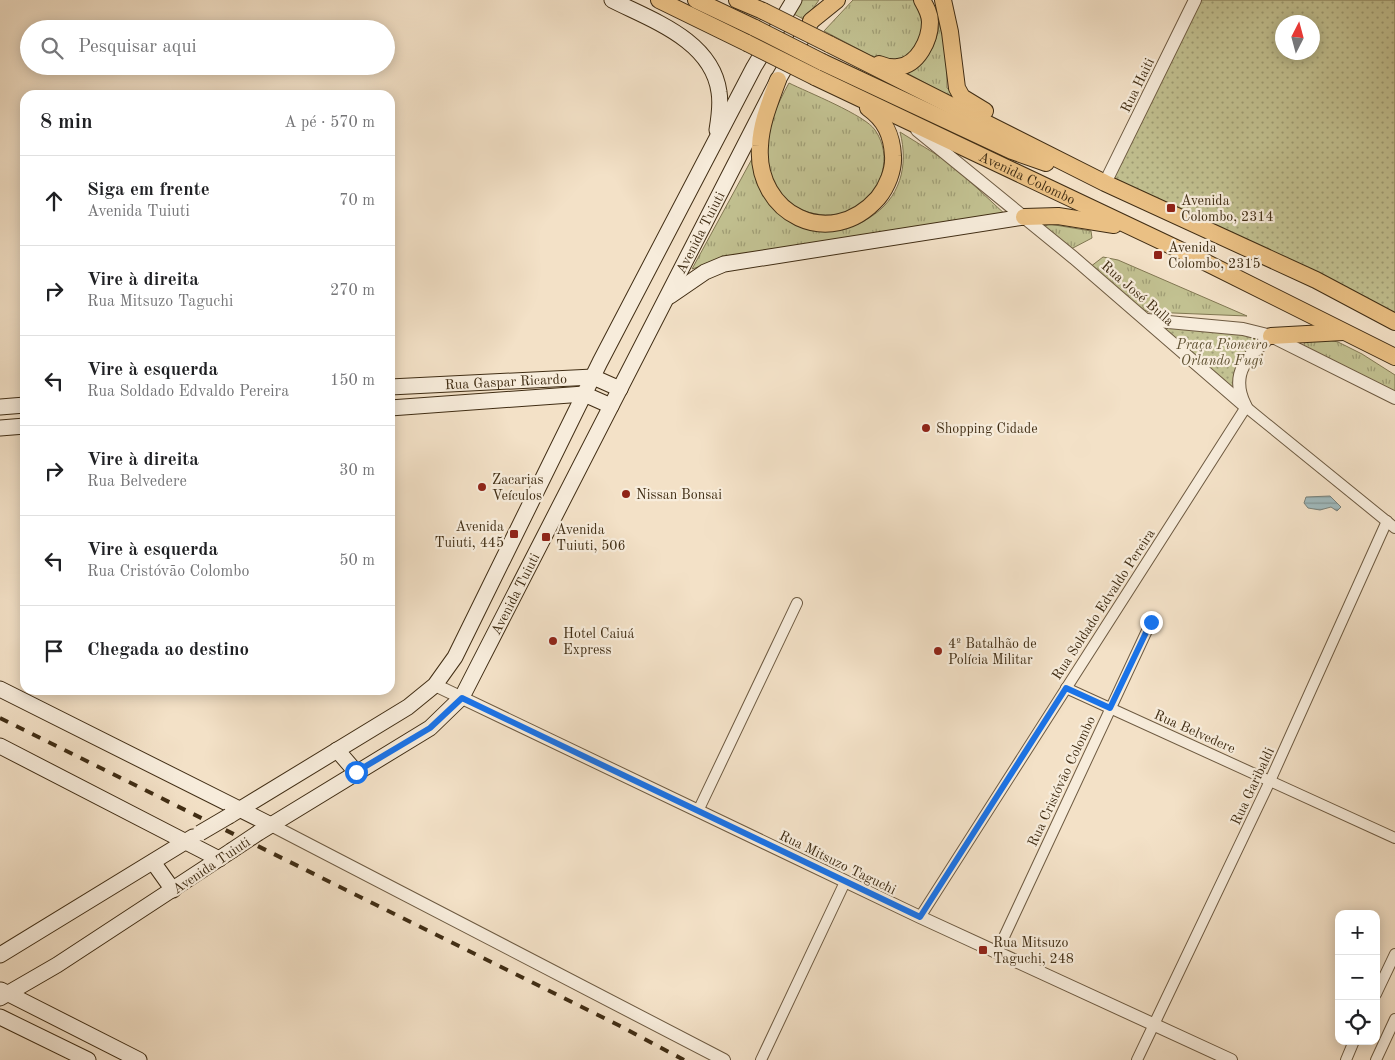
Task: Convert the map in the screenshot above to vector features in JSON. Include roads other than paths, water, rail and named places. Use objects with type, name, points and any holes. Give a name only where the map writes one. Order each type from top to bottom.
[{"type":"main road","points":[[612,0],[686,40],[700,53],[710,67],[719,92],[719,113],[714,144]]},
{"type":"main road","name":"Avenida Colombo","points":[[659,0],[843,91],[1131,228],[1395,357]]},
{"type":"main road","name":"Avenida Colombo","points":[[696,0],[822,62],[1012,151],[1104,183]]},
{"type":"main road","name":"Avenida Colombo","points":[[737,0],[860,59],[1104,183],[1316,280],[1395,322]]},
{"type":"main road","name":"Avenida Tuiuti","points":[[0,955],[408,707],[435,685],[455,657],[584,394],[758,59],[794,0]]},
{"type":"main road","name":"Avenida Tuiuti","points":[[3,993],[57,965],[264,829],[430,728],[462,698],[778,80],[825,0]]},
{"type":"main road","points":[[812,21],[837,0]]},
{"type":"main road","points":[[860,59],[884,66],[899,67],[911,61],[919,54],[925,45],[930,22],[928,10],[922,0]]},
{"type":"main road","points":[[942,0],[950,32],[957,88],[962,97],[969,103],[1049,146],[1104,183]]},
{"type":"main road","points":[[778,80],[762,124],[759,147],[760,166],[767,186],[776,200],[791,214],[806,222],[825,224],[842,222],[857,216],[883,192],[890,177],[893,161],[892,141],[885,126],[876,113],[843,91]]},
{"type":"main road","points":[[667,299],[705,272],[724,264],[1024,217],[1058,216],[1131,228]]},
{"type":"main road","points":[[1316,280],[1395,314]]},
{"type":"main road","points":[[1271,336],[1344,332]]},
{"type":"main road","name":"Rua Gaspar Ricardo","points":[[395,387],[593,377],[620,389]]},
{"type":"main road","points":[[542,380],[544,396]]},
{"type":"main road","name":"Rua Gaspar Ricardo","points":[[395,408],[584,394],[611,406]]},
{"type":"main road","points":[[0,407],[20,405]]},
{"type":"main road","points":[[0,428],[20,426]]},
{"type":"main road","points":[[0,689],[264,829]]},
{"type":"main road","points":[[0,746],[194,837],[225,855]]},
{"type":"main road","points":[[337,750],[356,772]]},
{"type":"main road","points":[[153,862],[173,890]]},
{"type":"main road","points":[[3,993],[139,1060]]},
{"type":"main road","points":[[0,1017],[88,1060]]},
{"type":"street","name":"Rua Haiti","points":[[1104,183],[1196,0]]},
{"type":"street","name":"Rua José Bulla","points":[[906,121],[1024,217],[1246,407],[1391,524]]},
{"type":"street","points":[[1146,320],[1243,330],[1271,336],[1395,398]]},
{"type":"street","points":[[1246,407],[1240,395],[1240,374],[1246,361],[1271,336]]},
{"type":"street","name":"Rua Soldado Edvaldo Pereira","points":[[920,917],[1246,407]]},
{"type":"street","name":"Rua Garibaldi","points":[[1138,1060],[1391,524]]},
{"type":"street","points":[[698,811],[797,603]]},
{"type":"street","name":"Rua Cristóvão Colombo","points":[[998,952],[1151,622]]},
{"type":"street","name":"Rua Mitsuzo Taguchi","points":[[435,685],[845,882],[1231,1060]]},
{"type":"street","name":"Rua Belvedere","points":[[1066,688],[1395,838]]},
{"type":"street","points":[[264,829],[724,1060]]},
{"type":"street","points":[[761,1060],[845,882]]},
{"type":"street","points":[[1380,986],[1395,954]]},
{"type":"street","points":[[1376,1060],[1395,1019]]},
{"type":"street","points":[[1346,1060],[1352,1045]]},
{"type":"water","points":[[1330,496],[1341,507],[1337,511],[1331,507],[1320,510],[1308,508],[1304,503],[1306,497]]},
{"type":"railway","points":[[0,718],[622,1027],[684,1060]]},
{"type":"place","name":"Avenida Colombo, 2314","points":[[1171,208]]},
{"type":"place","name":"Avenida Colombo, 2315","points":[[1158,255]]},
{"type":"place","name":"Shopping Cidade","points":[[926,428]]},
{"type":"place","name":"Zacarias Veículos","points":[[482,487]]},
{"type":"place","name":"Nissan Bonsai","points":[[626,494]]},
{"type":"place","name":"Avenida Tuiuti, 445","points":[[514,534]]},
{"type":"place","name":"Avenida Tuiuti, 506","points":[[546,537]]},
{"type":"place","name":"Hotel Caiuá Express","points":[[553,641]]},
{"type":"place","name":"4º Batalhão de Polícia Militar","points":[[938,651]]},
{"type":"place","name":"Rua Mitsuzo Taguchi, 248","points":[[983,950]]},
{"type":"park label","name":"Praça Pioneiro Orlando Fugi","points":[[1222,352]]}]
